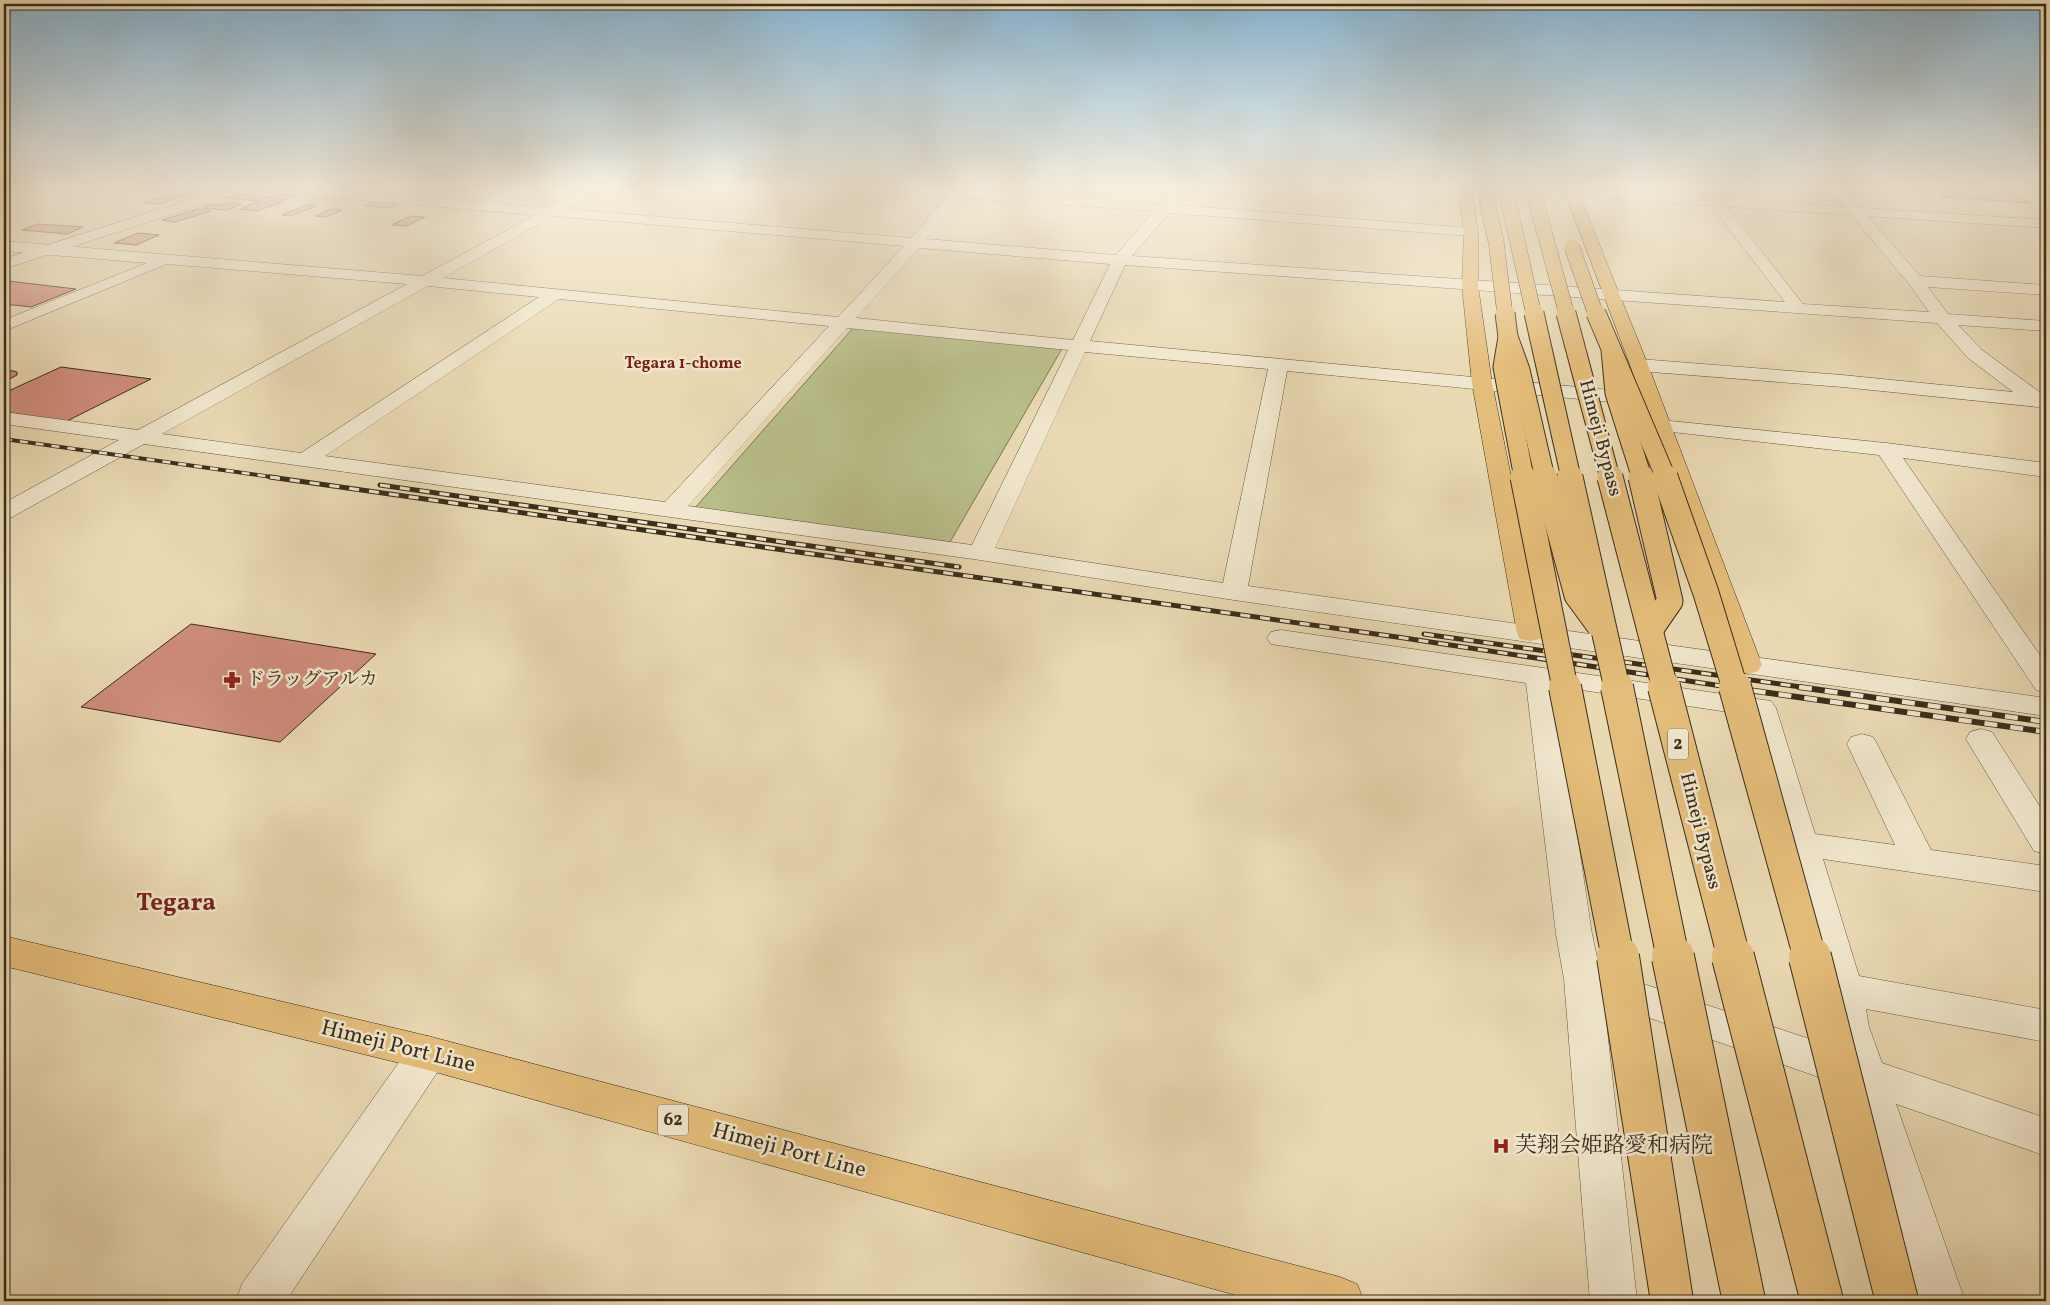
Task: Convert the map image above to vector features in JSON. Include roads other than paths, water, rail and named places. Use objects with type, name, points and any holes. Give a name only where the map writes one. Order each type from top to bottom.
[{"type":"main road","points":[[1481,248],[1470,286],[1482,383],[1530,633]]},
{"type":"main road","points":[[1487,248],[1508,337],[1520,370],[1543,471],[1577,595],[1606,634]]},
{"type":"main road","name":"Himeji Bypass","points":[[1519,248],[1606,634],[1744,1301]]},
{"type":"main road","name":"Himeji Bypass","points":[[1549,248],[1583,371],[1822,1301]]},
{"type":"main road","points":[[1572,248],[1611,350],[1671,492],[1751,745],[1809,957],[1897,1301]]},
{"type":"main road","points":[[1594,248],[1639,365],[1748,665]]},
{"type":"main road","points":[[1508,337],[1503,367],[1508,400],[1614,932],[1672,1301]]},
{"type":"main road","points":[[1611,350],[1615,394],[1644,486],[1670,601],[1650,630]]},
{"type":"main road","name":"Himeji Port Line","points":[[4,951],[428,1053],[1340,1301]]},
{"type":"street","points":[[24,248],[426,281],[554,295],[1651,400]]},
{"type":"street","points":[[4,264],[53,248]]},
{"type":"street","points":[[4,512],[487,248]]},
{"type":"street","points":[[670,510],[910,248]]},
{"type":"street","points":[[973,248],[1470,286],[1612,294],[2046,326]]},
{"type":"street","points":[[980,553],[1081,346],[1120,260],[1130,248]]},
{"type":"street","points":[[1751,248],[1797,307]]},
{"type":"street","points":[[1888,248],[1942,318],[1975,354],[2042,405]]},
{"type":"street","points":[[4,326],[166,260]]},
{"type":"street","points":[[1915,281],[2046,290]]},
{"type":"street","points":[[304,460],[554,295]]},
{"type":"street","points":[[1234,592],[1279,364]]},
{"type":"street","points":[[1639,365],[1842,381],[2042,405]]},
{"type":"street","points":[[4,418],[980,553],[1234,592],[2046,706]]},
{"type":"street","points":[[1661,426],[1886,449],[2046,470]]},
{"type":"street","points":[[1886,449],[2046,684]]},
{"type":"street","points":[[1281,638],[1761,708],[1844,989],[1850,1027],[1942,1301]]},
{"type":"street","points":[[1540,676],[1574,934],[1583,979],[1613,1301]]},
{"type":"street","points":[[1981,739],[2046,842]]},
{"type":"street","points":[[1862,744],[1920,861]]},
{"type":"street","points":[[1801,844],[2046,878]]},
{"type":"street","points":[[1583,979],[1868,1078],[2046,1137]]},
{"type":"street","points":[[1844,989],[2046,1026]]},
{"type":"street","points":[[259,1301],[428,1053]]},
{"type":"railway","points":[[4,439],[279,478]]},
{"type":"railway","points":[[270,477],[1404,638],[1735,688]]},
{"type":"railway","points":[[380,485],[959,567]]},
{"type":"railway","points":[[1424,634],[1808,688]]},
{"type":"railway","points":[[1727,687],[2046,732]]},
{"type":"railway","points":[[1799,687],[2046,722]]},
{"type":"place","name":"ドラッグアルカ","points":[[232,680]]},
{"type":"place","name":"芙翔会姫路愛和病院","points":[[1501,1146]]},
{"type":"district","name":"Tegara 1-chome","points":[[683,364]]},
{"type":"district","name":"Tegara","points":[[176,903]]}]
